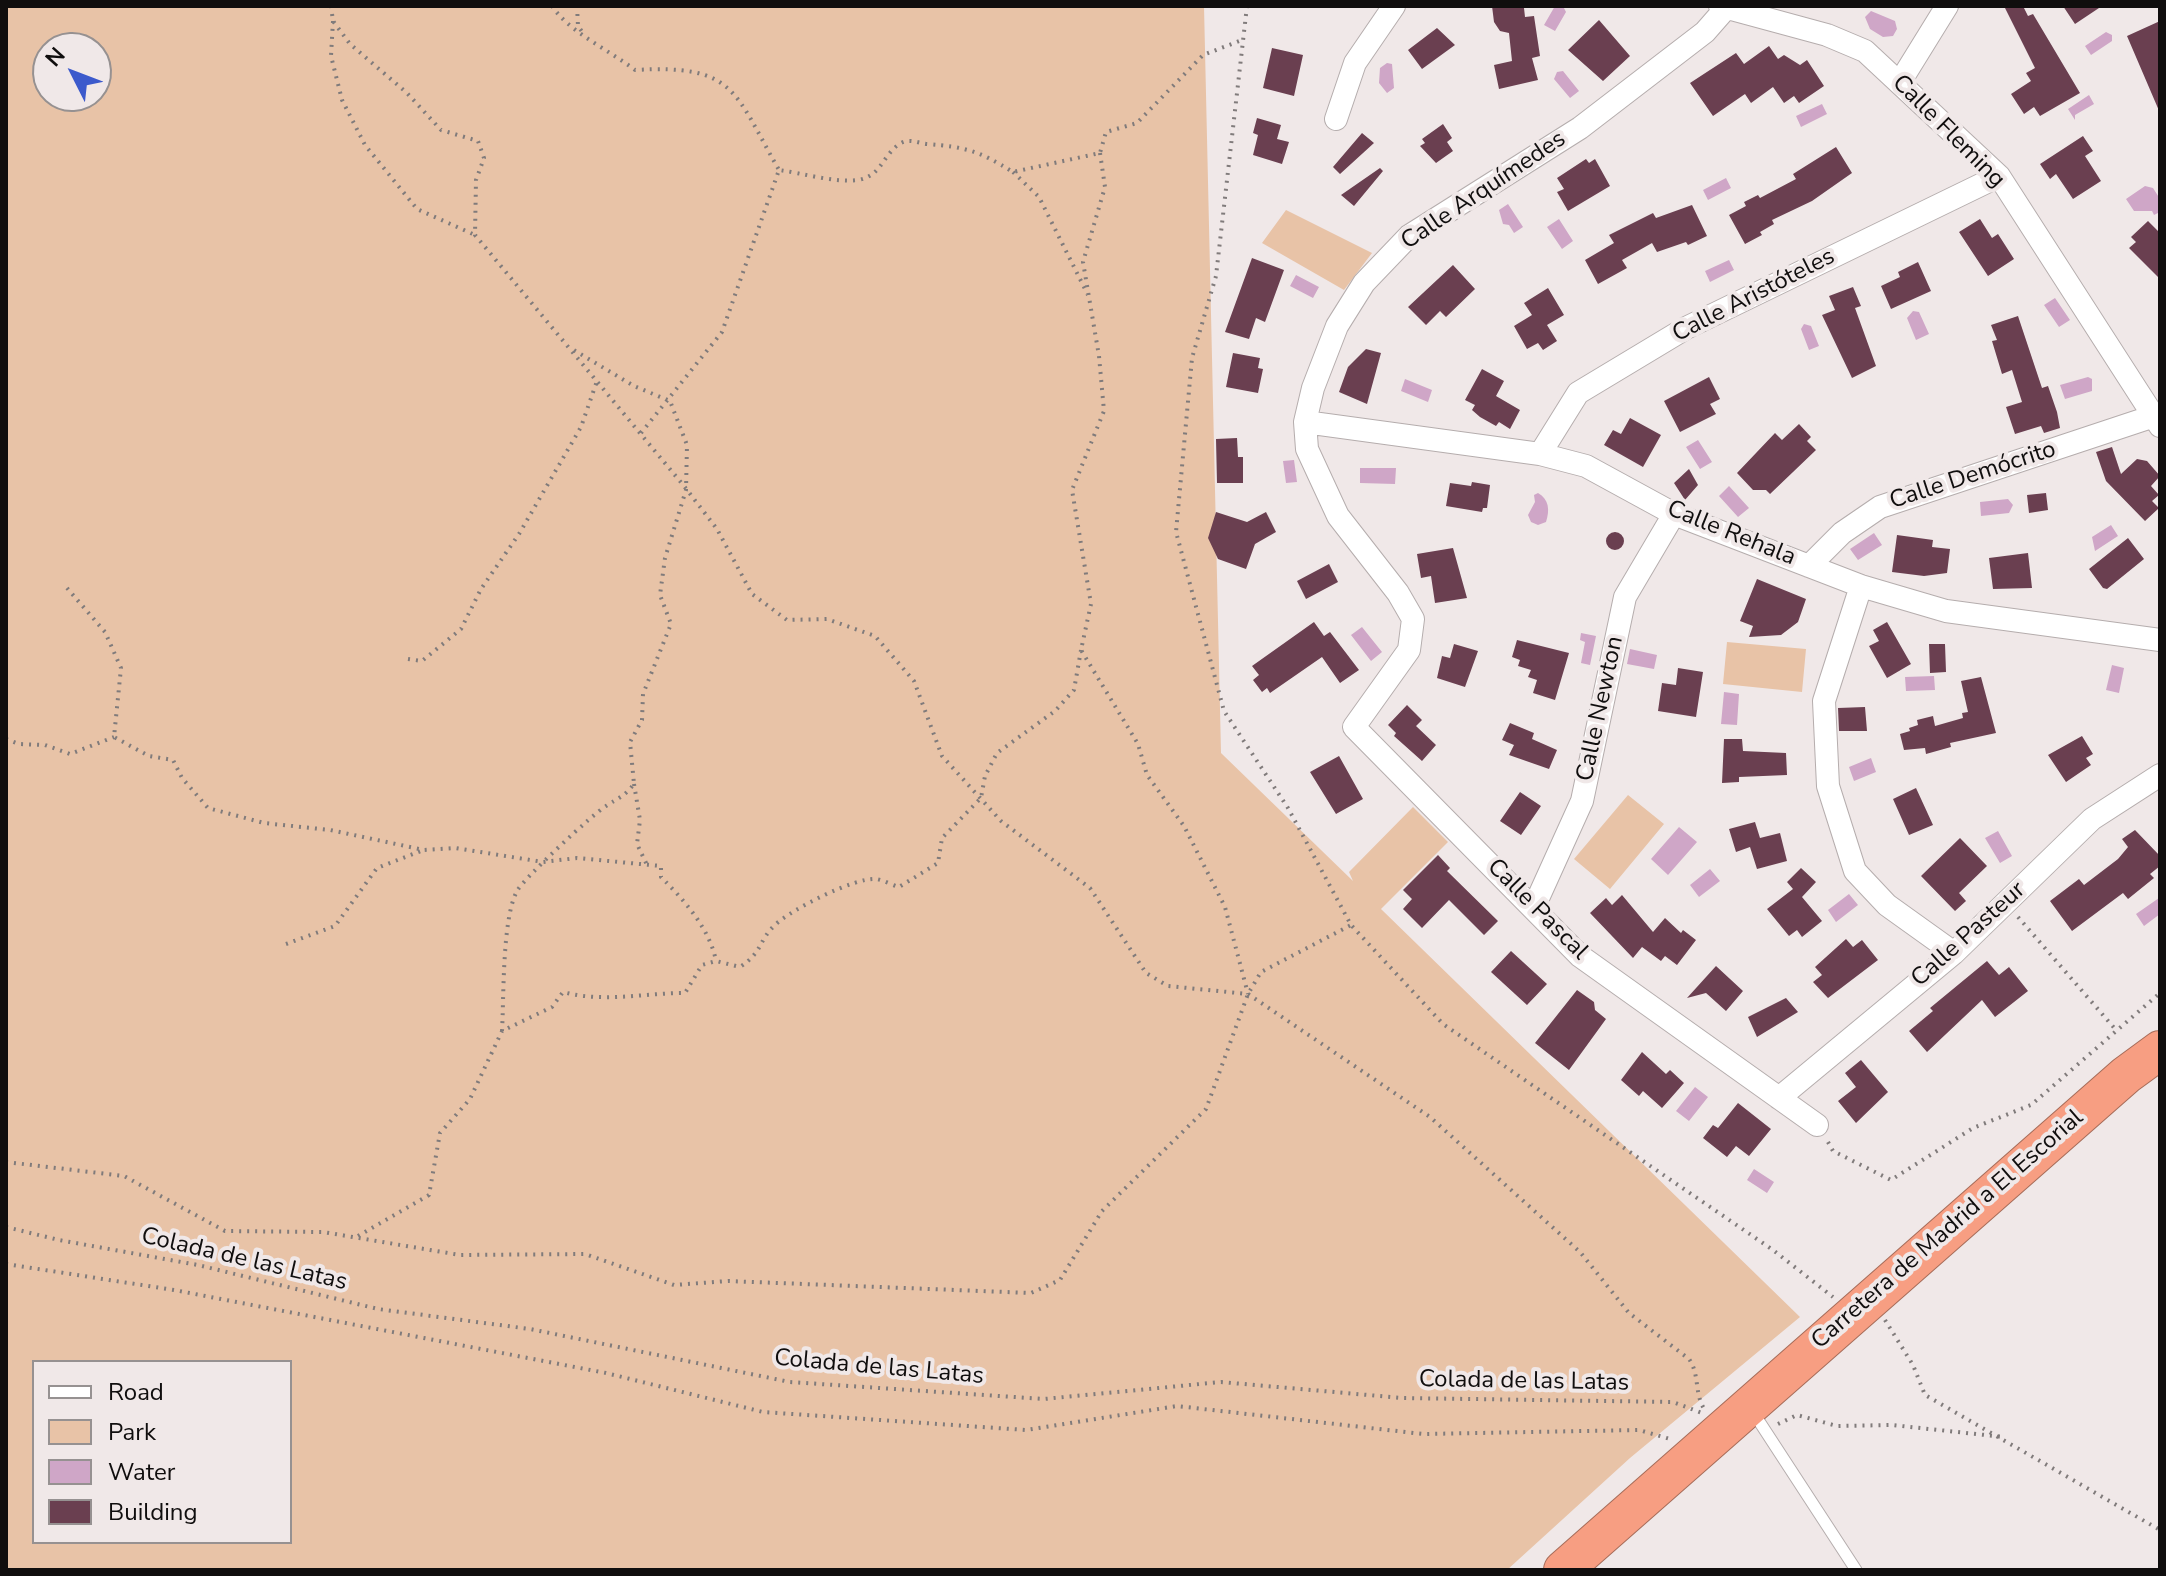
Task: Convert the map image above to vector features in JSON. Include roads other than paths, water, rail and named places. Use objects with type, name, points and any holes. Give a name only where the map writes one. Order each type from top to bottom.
[{"type":"highway","name":"Carretera de Madrid a El Escorial","points":[[1563,1570],[1741,1416],[1861,1304],[2126,1075],[2160,1050]]},
{"type":"street","points":[[1336,119],[1355,63],[1394,6]]},
{"type":"street","points":[[1900,82],[1947,6]]},
{"type":"street","name":"Calle Fleming","points":[[1723,7],[1827,35],[1865,51],[1999,176],[2157,421]]},
{"type":"street","name":"Calle Arquímedes","points":[[1305,422],[1313,388],[1337,326],[1364,283],[1409,236],[1580,128],[1705,32],[1723,7]]},
{"type":"street","name":"Calle Aristóteles","points":[[1540,454],[1578,393],[1673,336],[1999,176]]},
{"type":"street","name":"Calle Demócrito","points":[[1809,566],[1842,533],[1880,507],[2157,421]]},
{"type":"street","name":"Calle Rehala","points":[[1305,422],[1540,454],[1586,466],[1674,514],[1861,586],[1946,611],[2160,640]]},
{"type":"street","name":"Calle Pascal","points":[[1305,422],[1307,449],[1338,516],[1398,593],[1413,619],[1409,650],[1354,727],[1580,956],[1817,1125]]},
{"type":"street","name":"Calle Newton","points":[[1534,907],[1582,801],[1625,597],[1674,514]]},
{"type":"street","points":[[1861,586],[1824,701],[1828,786],[1855,871],[1887,905],[1954,953]]},
{"type":"street","name":"Calle Pasteur","points":[[1779,1098],[1954,953],[2092,819],[2160,775]]},
{"type":"lane","points":[[1741,1416],[1856,1570]]},
{"type":"water","points":[[1555,6],[1563,6],[1566,12],[1555,31],[1544,25]]},
{"type":"water","points":[[1871,11],[1895,21],[1897,29],[1893,36],[1883,37],[1870,29],[1865,17]]},
{"type":"water","points":[[2106,32],[2112,35],[2112,41],[2091,55],[2085,46]]},
{"type":"water","points":[[1387,63],[1392,64],[1394,88],[1387,93],[1379,83],[1380,68]]},
{"type":"water","points":[[1563,71],[1579,91],[1570,98],[1554,79],[1557,72]]},
{"type":"water","points":[[2089,95],[2094,104],[2075,115],[2075,120],[2068,109]]},
{"type":"water","points":[[1822,104],[1827,114],[1801,127],[1796,116]]},
{"type":"water","points":[[1726,178],[1731,188],[1708,200],[1703,190]]},
{"type":"water","points":[[2145,186],[2153,188],[2160,199],[2160,212],[2154,215],[2152,211],[2134,211],[2126,199]]},
{"type":"water","points":[[1508,204],[1523,227],[1514,233],[1509,225],[1503,224],[1499,210]]},
{"type":"water","points":[[1559,219],[1573,241],[1562,249],[1547,227]]},
{"type":"water","points":[[1729,260],[1734,270],[1710,282],[1705,271]]},
{"type":"water","points":[[1296,275],[1319,287],[1313,298],[1290,286]]},
{"type":"water","points":[[2055,298],[2070,320],[2059,327],[2044,305]]},
{"type":"water","points":[[1913,311],[1919,312],[1929,334],[1916,340],[1907,318]]},
{"type":"water","points":[[1804,324],[1811,326],[1819,346],[1809,350],[1801,329]]},
{"type":"water","points":[[2088,377],[2092,379],[2092,391],[2065,399],[2060,385]]},
{"type":"water","points":[[1405,379],[1432,390],[1428,402],[1401,391]]},
{"type":"water","points":[[1698,440],[1712,462],[1700,469],[1686,447]]},
{"type":"water","points":[[1294,460],[1297,482],[1286,483],[1283,461]]},
{"type":"water","points":[[1360,468],[1396,468],[1395,484],[1360,483]]},
{"type":"water","points":[[1729,486],[1749,508],[1738,517],[1719,496]]},
{"type":"water","points":[[1538,493],[1544,498],[1548,509],[1546,522],[1538,525],[1531,522],[1528,515],[1535,502],[1534,495]]},
{"type":"water","points":[[2008,499],[2013,505],[2009,513],[1981,516],[1980,502]]},
{"type":"water","points":[[2111,525],[2118,536],[2095,551],[2092,537]]},
{"type":"water","points":[[1874,533],[1882,545],[1858,560],[1850,549]]},
{"type":"water","points":[[1362,627],[1382,652],[1371,661],[1351,635]]},
{"type":"water","points":[[1581,633],[1596,636],[1590,665],[1581,663],[1585,642],[1580,640]]},
{"type":"water","points":[[1630,649],[1657,655],[1654,669],[1627,664]]},
{"type":"water","points":[[2112,665],[2124,668],[2119,693],[2106,690]]},
{"type":"water","points":[[1934,676],[1935,690],[1906,691],[1905,677]]},
{"type":"water","points":[[1724,692],[1739,694],[1737,725],[1721,724]]},
{"type":"water","points":[[1871,758],[1876,772],[1854,781],[1849,767]]},
{"type":"water","points":[[1679,827],[1697,842],[1668,875],[1651,859]]},
{"type":"water","points":[[1998,831],[2012,856],[2000,863],[1985,838]]},
{"type":"water","points":[[1710,869],[1720,881],[1699,897],[1690,885]]},
{"type":"water","points":[[1849,894],[1858,905],[1836,922],[1828,910]]},
{"type":"water","points":[[2159,898],[2160,914],[2144,926],[2136,914]]},
{"type":"water","points":[[1695,1087],[1708,1097],[1689,1121],[1676,1111]]},
{"type":"water","points":[[1754,1169],[1774,1182],[1767,1193],[1747,1180]]}]
